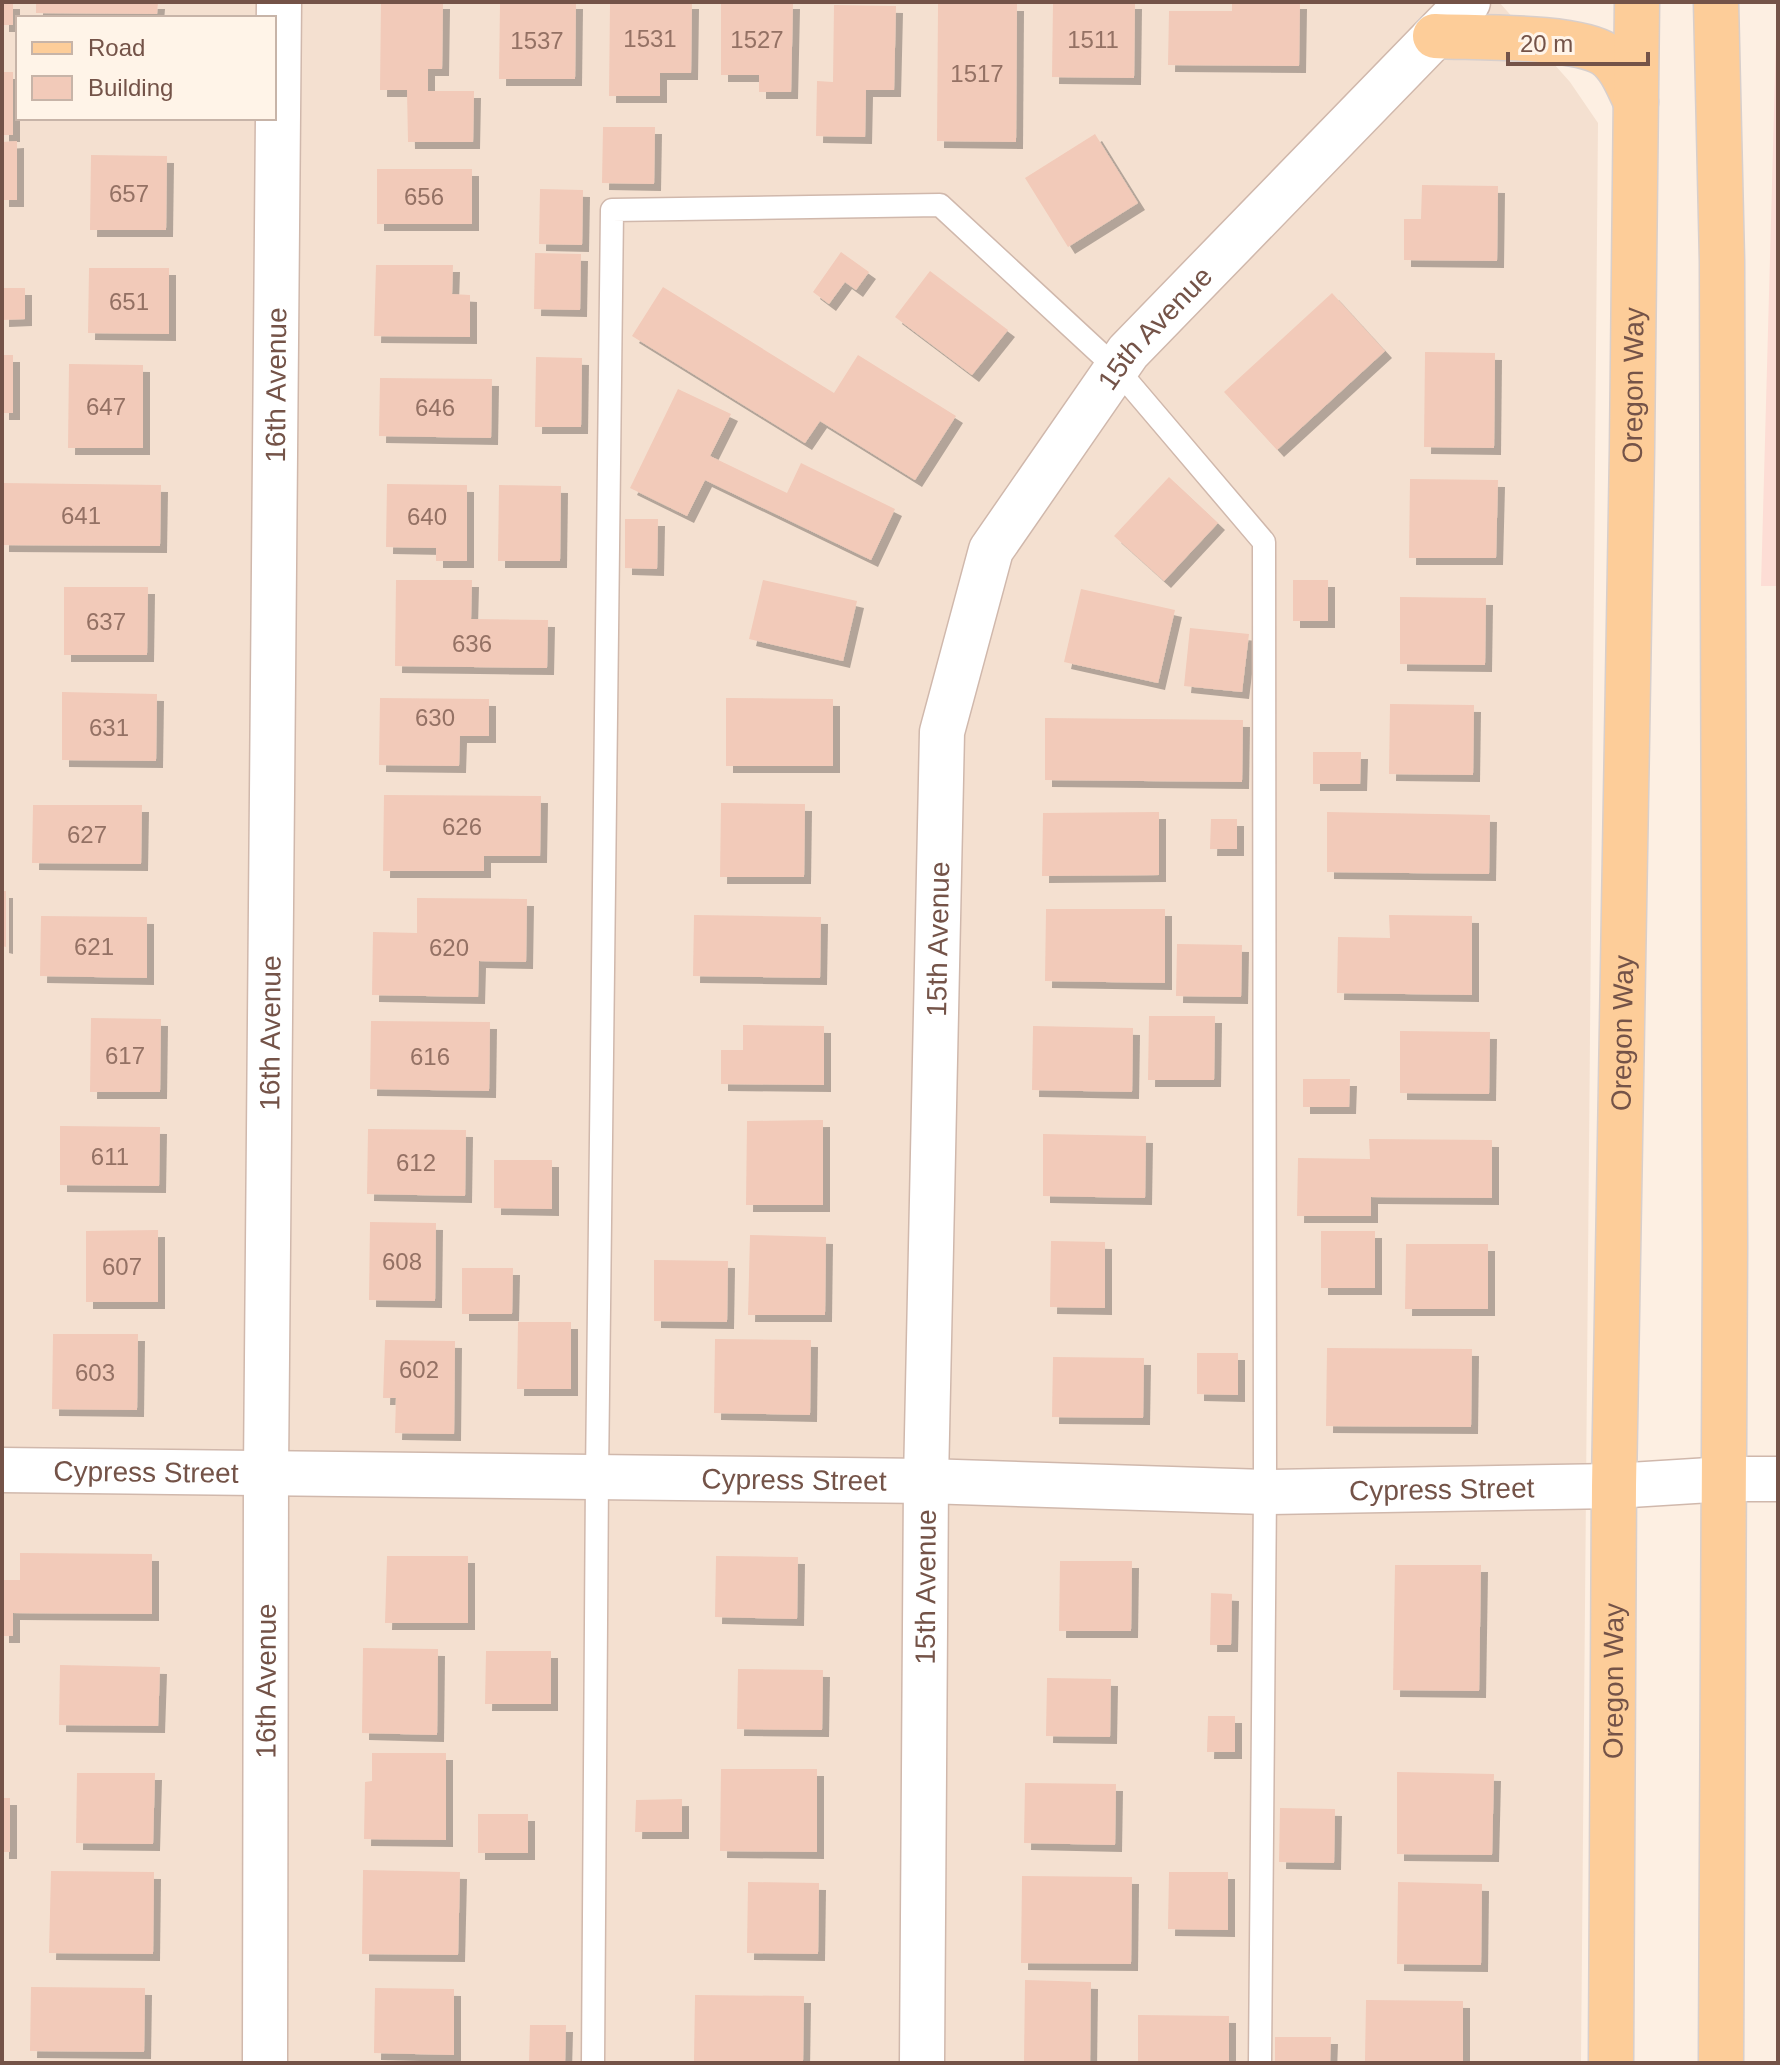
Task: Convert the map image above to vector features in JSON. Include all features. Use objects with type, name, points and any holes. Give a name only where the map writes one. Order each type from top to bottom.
[{"type":"main road","name":"Oregon Way","points":[[1611,2063],[1614,1486],[1637,2]]},
{"type":"main road","points":[[1716,2],[1722,261],[1726,1479],[1721,2063]]},
{"type":"main road","points":[[1436,19],[1568,42],[1606,55],[1622,73],[1636,102]]},
{"type":"street","name":"16th Avenue","points":[[265,2063],[266,1471],[279,2]]},
{"type":"street","name":"15th Avenue","points":[[922,2063],[926,1481],[942,732],[991,550],[1116,368],[1436,19],[1468,2]]},
{"type":"street","name":"Cypress Street","points":[[2,1470],[926,1481],[1265,1492],[1614,1486],[1778,1479]]},
{"type":"lane","points":[[593,2063],[612,210],[940,205],[1116,368],[1264,542],[1265,1492],[1260,2063]]},
{"type":"shaded area","points":[[2,2],[1499,2],[1570,82],[1598,123],[1581,2063],[2,2063]]},
{"type":"shaded area","points":[[1777,2],[1778,586],[1761,586]]},
{"type":"building","points":[[2,2],[13,2],[13,25],[2,25]]},
{"type":"building","points":[[36,2],[158,2],[157,14],[36,13]]},
{"type":"building","points":[[381,2],[443,2],[442,69],[428,69],[428,91],[474,91],[473,142],[408,142],[407,90],[380,90]]},
{"type":"building","points":[[500,2],[576,2],[575,79],[499,79]]},
{"type":"building","points":[[610,2],[692,2],[691,73],[660,73],[660,96],[609,96]]},
{"type":"building","points":[[721,2],[793,2],[791,92],[759,92],[759,75],[721,75]]},
{"type":"building","points":[[1053,2],[1135,2],[1134,78],[1052,77]]},
{"type":"building","points":[[1232,2],[1300,2],[1299,66],[1168,65],[1169,11],[1232,11]]},
{"type":"building","points":[[938,4],[1017,4],[1016,142],[937,141]]},
{"type":"building","points":[[834,5],[896,6],[894,90],[866,90],[865,137],[816,136],[817,81],[833,82]]},
{"type":"building","points":[[2,72],[13,72],[13,135],[2,135]]},
{"type":"building","points":[[603,127],[655,127],[654,184],[602,183]]},
{"type":"building","points":[[1095,134],[1138,203],[1068,247],[1025,178]]},
{"type":"building","points":[[17,141],[17,200],[2,200],[2,142]]},
{"type":"building","points":[[91,155],[167,156],[166,230],[90,230]]},
{"type":"building","points":[[377,169],[472,169],[472,224],[377,224]]},
{"type":"building","points":[[1422,185],[1498,186],[1497,261],[1404,260],[1404,219],[1421,219]]},
{"type":"building","points":[[540,189],[583,190],[582,245],[539,244]]},
{"type":"building","points":[[841,252],[869,272],[856,290],[845,282],[829,304],[813,292]]},
{"type":"building","points":[[535,253],[581,254],[580,310],[534,309]]},
{"type":"building","points":[[376,265],[453,265],[452,294],[470,295],[470,337],[374,336]]},
{"type":"building","points":[[89,268],[169,268],[169,334],[88,333]]},
{"type":"building","points":[[930,271],[1008,330],[972,375],[895,317]]},
{"type":"building","points":[[663,287],[834,393],[858,355],[956,416],[915,480],[820,421],[805,443],[632,336]]},
{"type":"building","points":[[2,288],[25,288],[25,319],[2,320]]},
{"type":"building","points":[[1332,293],[1385,351],[1277,450],[1224,392]]},
{"type":"building","points":[[1425,352],[1495,353],[1494,448],[1424,447]]},
{"type":"building","points":[[2,355],[13,355],[13,413],[2,413]]},
{"type":"building","points":[[536,357],[582,358],[581,427],[535,427]]},
{"type":"building","points":[[69,364],[143,365],[143,448],[68,448]]},
{"type":"building","points":[[380,378],[492,379],[491,438],[379,436]]},
{"type":"building","points":[[678,389],[731,414],[710,456],[787,493],[801,463],[895,509],[871,560],[705,480],[687,516],[630,488]]},
{"type":"building","points":[[1169,477],[1218,523],[1164,581],[1114,536]]},
{"type":"building","points":[[1410,479],[1498,480],[1496,558],[1409,558]]},
{"type":"building","points":[[2,483],[161,485],[160,546],[2,545]]},
{"type":"building","points":[[387,484],[467,485],[467,561],[436,561],[436,548],[386,547]]},
{"type":"building","points":[[499,485],[561,486],[560,561],[498,561]]},
{"type":"building","points":[[625,519],[658,519],[657,569],[625,568]]},
{"type":"building","points":[[396,580],[472,580],[471,619],[548,620],[547,668],[395,666]]},
{"type":"building","points":[[763,580],[857,601],[843,661],[749,639]]},
{"type":"building","points":[[1293,580],[1328,580],[1328,621],[1293,621]]},
{"type":"building","points":[[64,587],[148,587],[147,655],[64,655]]},
{"type":"building","points":[[1081,589],[1175,610],[1158,683],[1064,662]]},
{"type":"building","points":[[1400,597],[1486,598],[1485,665],[1400,664]]},
{"type":"building","points":[[1190,628],[1249,634],[1242,692],[1184,686]]},
{"type":"building","points":[[62,692],[157,694],[156,761],[62,760]]},
{"type":"building","points":[[380,698],[489,699],[489,736],[460,736],[459,766],[379,765]]},
{"type":"building","points":[[726,698],[833,699],[833,766],[726,766]]},
{"type":"building","points":[[1390,704],[1474,705],[1473,775],[1389,774]]},
{"type":"building","points":[[1045,718],[1243,720],[1242,782],[1045,780]]},
{"type":"building","points":[[1313,752],[1361,752],[1360,784],[1313,784]]},
{"type":"building","points":[[384,795],[541,796],[540,856],[484,856],[484,871],[383,871]]},
{"type":"building","points":[[721,803],[805,804],[804,877],[720,877]]},
{"type":"building","points":[[33,805],[142,805],[141,864],[32,863]]},
{"type":"building","points":[[1159,812],[1159,875],[1042,876],[1043,813]]},
{"type":"building","points":[[1327,812],[1490,815],[1489,874],[1327,872]]},
{"type":"building","points":[[1211,819],[1237,819],[1237,849],[1210,849]]},
{"type":"building","points":[[2,891],[6,891],[6,947],[2,946]]},
{"type":"building","points":[[417,898],[527,899],[526,962],[479,961],[478,997],[372,995],[373,932],[417,933]]},
{"type":"building","points":[[1046,909],[1165,909],[1165,983],[1045,981]]},
{"type":"building","points":[[694,915],[821,917],[820,978],[693,976]]},
{"type":"building","points":[[1389,915],[1472,916],[1472,995],[1337,993],[1338,937],[1390,938]]},
{"type":"building","points":[[41,916],[147,917],[147,978],[40,976]]},
{"type":"building","points":[[1177,944],[1242,945],[1241,997],[1176,996]]},
{"type":"building","points":[[1149,1016],[1215,1016],[1214,1080],[1148,1080]]},
{"type":"building","points":[[91,1018],[161,1019],[160,1092],[90,1092]]},
{"type":"building","points":[[371,1021],[490,1022],[489,1091],[370,1089]]},
{"type":"building","points":[[743,1025],[824,1026],[824,1085],[721,1084],[721,1050],[743,1050]]},
{"type":"building","points":[[1033,1026],[1133,1028],[1132,1092],[1032,1090]]},
{"type":"building","points":[[1400,1031],[1490,1032],[1489,1094],[1400,1093]]},
{"type":"building","points":[[1303,1079],[1350,1079],[1349,1107],[1303,1107]]},
{"type":"building","points":[[823,1120],[823,1205],[746,1205],[747,1121]]},
{"type":"building","points":[[60,1126],[160,1127],[159,1186],[60,1185]]},
{"type":"building","points":[[368,1129],[466,1130],[465,1196],[367,1194]]},
{"type":"building","points":[[1043,1134],[1146,1136],[1145,1198],[1043,1196]]},
{"type":"building","points":[[1369,1139],[1492,1140],[1492,1198],[1371,1197],[1371,1216],[1297,1216],[1298,1158],[1370,1159]]},
{"type":"building","points":[[494,1160],[552,1160],[552,1209],[494,1208]]},
{"type":"building","points":[[370,1222],[436,1223],[435,1301],[369,1300]]},
{"type":"building","points":[[158,1230],[158,1302],[86,1302],[86,1231]]},
{"type":"building","points":[[1321,1231],[1375,1231],[1375,1288],[1321,1288]]},
{"type":"building","points":[[750,1235],[826,1237],[825,1315],[748,1315]]},
{"type":"building","points":[[1051,1241],[1105,1242],[1105,1308],[1050,1307]]},
{"type":"building","points":[[1406,1244],[1488,1244],[1488,1309],[1405,1309]]},
{"type":"building","points":[[654,1260],[728,1261],[727,1322],[654,1321]]},
{"type":"building","points":[[462,1268],[513,1268],[512,1314],[462,1314]]},
{"type":"building","points":[[518,1322],[571,1322],[571,1389],[517,1389]]},
{"type":"building","points":[[53,1334],[138,1334],[137,1410],[52,1409]]},
{"type":"building","points":[[715,1339],[811,1340],[810,1415],[714,1413]]},
{"type":"building","points":[[385,1340],[455,1341],[454,1434],[395,1433],[396,1398],[383,1398]]},
{"type":"building","points":[[1327,1348],[1472,1349],[1471,1427],[1326,1426]]},
{"type":"building","points":[[1197,1353],[1238,1353],[1238,1395],[1197,1394]]},
{"type":"building","points":[[1053,1357],[1144,1358],[1143,1418],[1052,1417]]},
{"type":"building","points":[[20,1553],[152,1554],[152,1614],[13,1613],[13,1636],[2,1636],[2,1580],[20,1580]]},
{"type":"building","points":[[387,1556],[468,1556],[468,1623],[385,1623]]},
{"type":"building","points":[[716,1556],[798,1557],[797,1619],[715,1617]]},
{"type":"building","points":[[1060,1561],[1132,1561],[1131,1631],[1059,1631]]},
{"type":"building","points":[[1395,1565],[1481,1565],[1479,1691],[1393,1690]]},
{"type":"building","points":[[1211,1593],[1232,1594],[1231,1645],[1210,1645]]},
{"type":"building","points":[[363,1648],[438,1649],[437,1735],[362,1733]]},
{"type":"building","points":[[486,1651],[551,1651],[551,1704],[485,1704]]},
{"type":"building","points":[[60,1665],[160,1667],[158,1726],[59,1725]]},
{"type":"building","points":[[738,1669],[823,1670],[822,1730],[737,1729]]},
{"type":"building","points":[[1047,1678],[1111,1679],[1110,1737],[1046,1736]]},
{"type":"building","points":[[1208,1716],[1235,1716],[1235,1752],[1207,1752]]},
{"type":"building","points":[[372,1753],[446,1753],[446,1840],[364,1839],[365,1782],[372,1781]]},
{"type":"building","points":[[721,1769],[817,1769],[817,1852],[720,1851]]},
{"type":"building","points":[[1397,1772],[1494,1774],[1492,1855],[1397,1854]]},
{"type":"building","points":[[77,1773],[155,1773],[153,1844],[76,1843]]},
{"type":"building","points":[[1025,1783],[1116,1784],[1115,1845],[1024,1843]]},
{"type":"building","points":[[2,1798],[10,1798],[10,1852],[2,1852]]},
{"type":"building","points":[[682,1799],[682,1832],[635,1832],[636,1800]]},
{"type":"building","points":[[1280,1808],[1335,1809],[1334,1863],[1279,1862]]},
{"type":"building","points":[[478,1814],[528,1814],[528,1853],[478,1853]]},
{"type":"building","points":[[363,1870],[460,1872],[458,1955],[362,1954]]},
{"type":"building","points":[[51,1871],[154,1872],[153,1954],[49,1953]]},
{"type":"building","points":[[1169,1872],[1228,1872],[1228,1930],[1168,1929]]},
{"type":"building","points":[[1022,1876],[1132,1877],[1131,1964],[1021,1963]]},
{"type":"building","points":[[748,1882],[819,1883],[818,1954],[747,1953]]},
{"type":"building","points":[[1398,1882],[1482,1884],[1481,1965],[1397,1964]]},
{"type":"building","points":[[1025,1980],[1091,1982],[1090,2063],[1024,2063]]},
{"type":"building","points":[[31,1987],[145,1988],[144,2052],[30,2051]]},
{"type":"building","points":[[375,1988],[454,1989],[454,2055],[374,2053]]},
{"type":"building","points":[[695,1995],[804,1996],[803,2062],[694,2061]]},
{"type":"building","points":[[1366,2000],[1463,2001],[1463,2062],[1365,2061]]},
{"type":"building","points":[[1138,2015],[1229,2016],[1229,2063],[1138,2063]]},
{"type":"building","points":[[530,2025],[566,2025],[565,2063],[529,2063]]},
{"type":"building","points":[[1275,2037],[1331,2037],[1330,2063],[1275,2063]]}]
